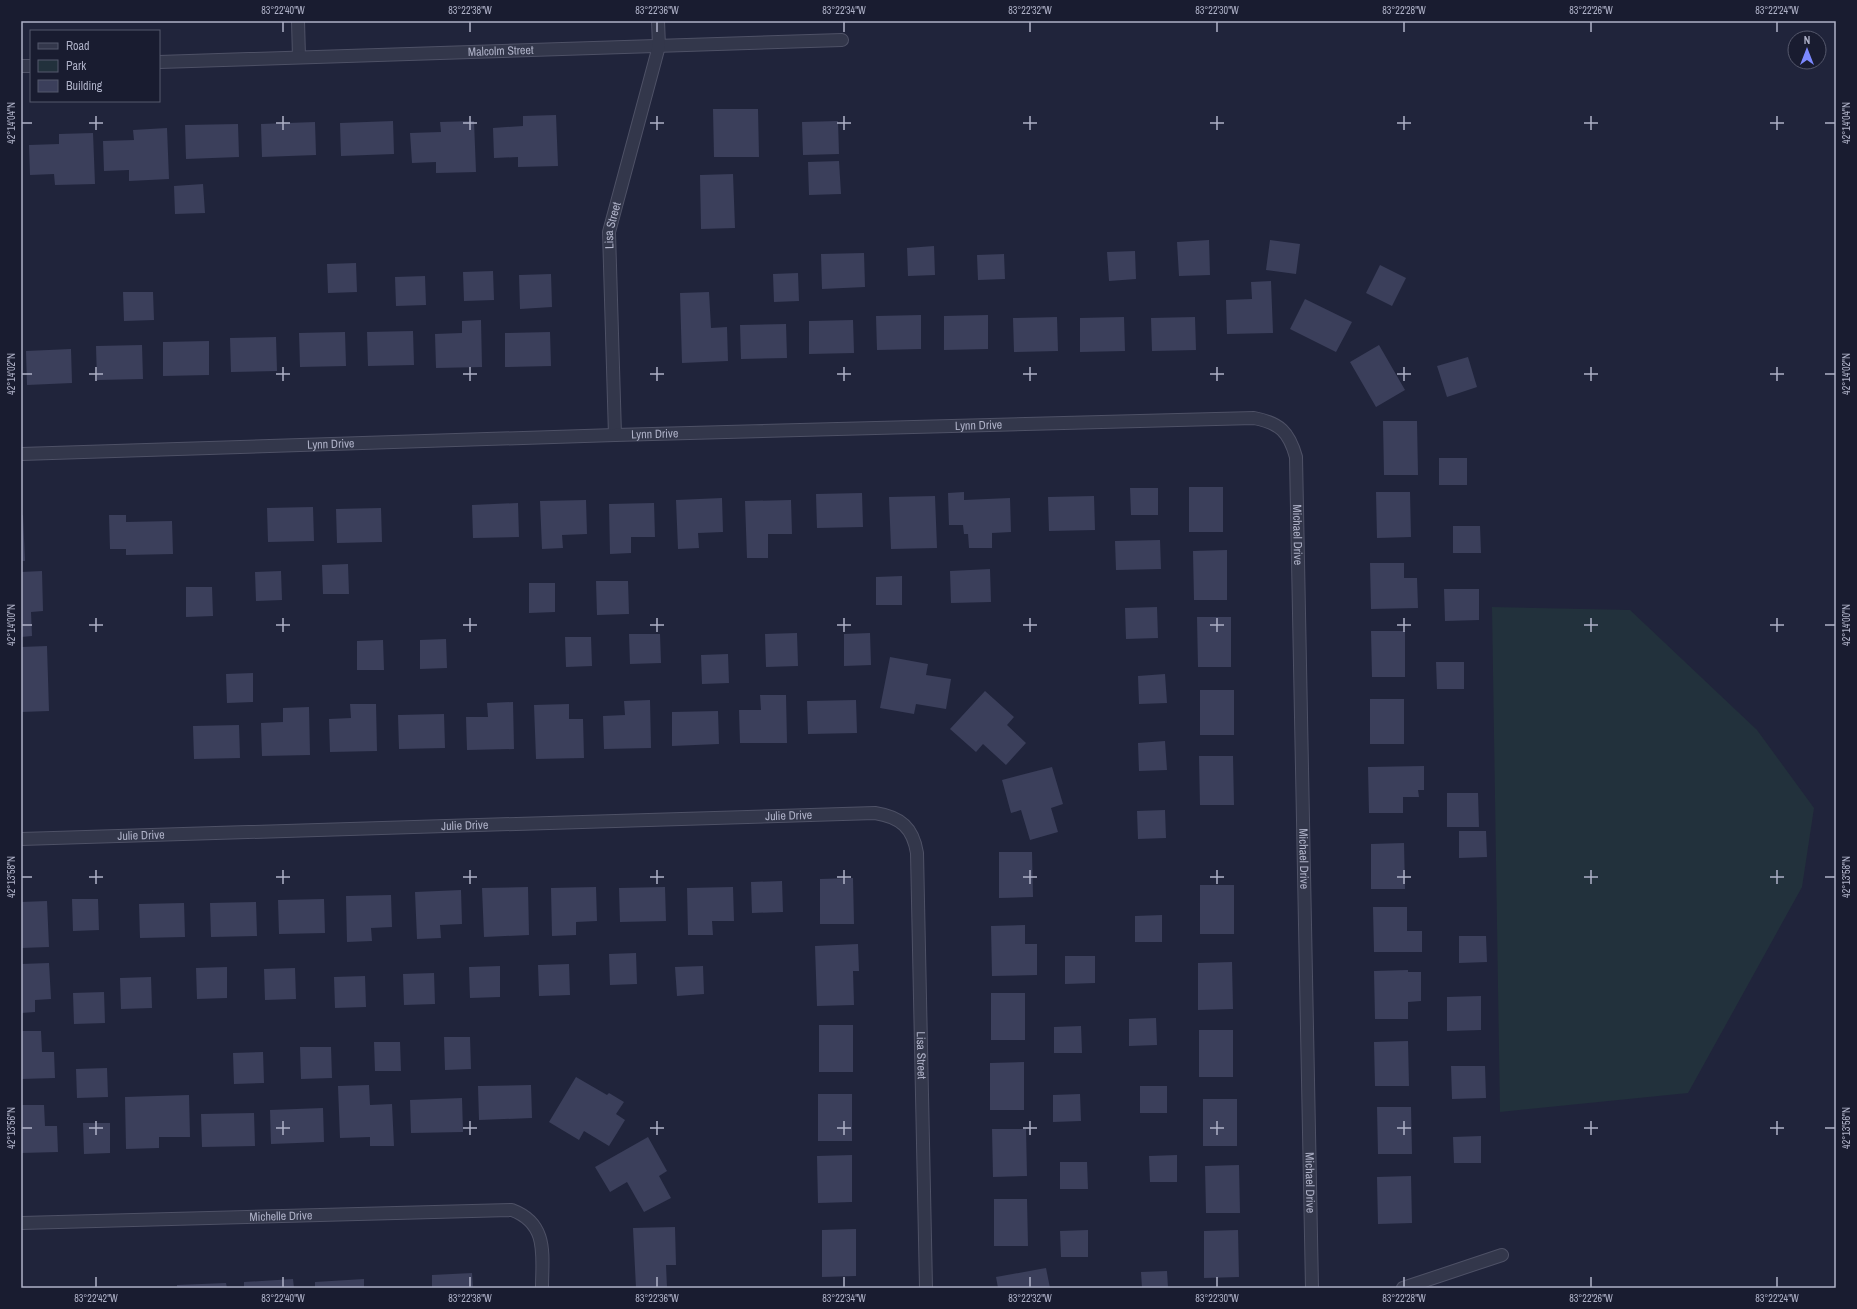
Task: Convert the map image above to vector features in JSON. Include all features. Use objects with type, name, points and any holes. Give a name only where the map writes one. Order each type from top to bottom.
[{"type":"street","points":[[298,21],[299,57]]},
{"type":"street","name":"Lisa Street","points":[[615,435],[609,232],[659,46],[658,21]]},
{"type":"street","name":"Malcolm Street","points":[[160,62],[842,40]]},
{"type":"street","name":"Lynn Drive","points":[[21,454],[615,435],[1254,418],[1272,422],[1285,432]]},
{"type":"street","name":"Michael Drive","points":[[1285,432],[1292,443],[1296,457],[1312,1288]]},
{"type":"street","name":"Julie Drive","points":[[21,839],[875,813],[897,819],[904,826]]},
{"type":"street","name":"Lisa Street","points":[[904,826],[915,840],[917,853],[926,1288]]},
{"type":"street","name":"Michelle Drive","points":[[21,1223],[501,1209],[512,1210],[522,1214],[535,1226],[542,1242],[542,1288]]},
{"type":"street","points":[[1403,1288],[1502,1255]]},
{"type":"green space","points":[[1492,607],[1630,610],[1757,730],[1814,808],[1802,887],[1688,1093],[1500,1112]]},
{"type":"building","points":[[713,109],[758,109],[759,157],[714,157]]},
{"type":"building","points":[[556,115],[558,166],[518,167],[518,157],[494,158],[493,128],[523,126],[523,116]]},
{"type":"building","points":[[393,121],[394,154],[341,156],[340,123]]},
{"type":"building","points":[[474,121],[476,172],[436,173],[436,162],[412,163],[410,133],[441,132],[440,122]]},
{"type":"building","points":[[838,121],[839,154],[803,155],[802,122]]},
{"type":"building","points":[[315,122],[316,155],[262,157],[261,124]]},
{"type":"building","points":[[238,124],[239,157],[186,159],[185,125]]},
{"type":"building","points":[[167,128],[169,179],[129,181],[129,170],[104,171],[103,141],[134,140],[133,130]]},
{"type":"building","points":[[93,133],[95,184],[55,185],[54,174],[30,175],[29,145],[59,144],[59,134]]},
{"type":"building","points":[[839,161],[841,194],[809,195],[808,162]]},
{"type":"building","points":[[733,174],[735,228],[701,229],[700,175]]},
{"type":"building","points":[[203,184],[205,213],[175,214],[174,186]]},
{"type":"building","points":[[1209,240],[1210,275],[1179,276],[1177,242]]},
{"type":"building","points":[[1270,240],[1300,244],[1296,274],[1266,270]]},
{"type":"building","points":[[934,246],[935,275],[908,276],[907,248]]},
{"type":"building","points":[[1135,251],[1136,279],[1109,281],[1107,252]]},
{"type":"building","points":[[864,253],[865,287],[822,289],[821,254]]},
{"type":"building","points":[[1004,254],[1005,279],[978,280],[977,255]]},
{"type":"building","points":[[356,263],[357,292],[328,293],[327,264]]},
{"type":"building","points":[[1380,265],[1406,278],[1392,306],[1366,293]]},
{"type":"building","points":[[493,271],[494,300],[464,301],[463,272]]},
{"type":"building","points":[[798,273],[799,301],[774,302],[773,274]]},
{"type":"building","points":[[551,274],[552,307],[520,309],[519,275]]},
{"type":"building","points":[[425,276],[426,305],[396,306],[395,277]]},
{"type":"building","points":[[1271,281],[1273,333],[1227,334],[1226,300],[1252,299],[1251,282]]},
{"type":"building","points":[[123,292],[153,292],[154,320],[124,321]]},
{"type":"building","points":[[709,292],[711,328],[727,327],[728,361],[682,363],[680,293]]},
{"type":"building","points":[[1305,299],[1352,322],[1336,352],[1290,329]]},
{"type":"building","points":[[921,315],[921,349],[877,350],[876,316]]},
{"type":"building","points":[[988,315],[988,349],[944,350],[944,316]]},
{"type":"building","points":[[1057,317],[1058,351],[1014,352],[1013,318]]},
{"type":"building","points":[[1124,317],[1125,351],[1080,352],[1080,318]]},
{"type":"building","points":[[1195,317],[1196,350],[1152,351],[1151,318]]},
{"type":"building","points":[[481,320],[482,367],[436,368],[435,334],[462,333],[462,321]]},
{"type":"building","points":[[853,320],[854,353],[809,354],[809,321]]},
{"type":"building","points":[[786,324],[787,358],[741,359],[740,325]]},
{"type":"building","points":[[413,331],[414,365],[368,366],[367,332]]},
{"type":"building","points":[[345,332],[346,366],[300,367],[299,333]]},
{"type":"building","points":[[550,332],[551,366],[505,367],[505,333]]},
{"type":"building","points":[[276,337],[277,371],[231,372],[230,338]]},
{"type":"building","points":[[209,341],[209,375],[163,376],[163,342]]},
{"type":"building","points":[[142,345],[143,379],[97,380],[96,346]]},
{"type":"building","points":[[1379,345],[1405,390],[1376,407],[1350,362]]},
{"type":"building","points":[[71,349],[72,383],[27,385],[26,351]]},
{"type":"building","points":[[1468,357],[1477,387],[1447,397],[1437,366]]},
{"type":"building","points":[[1383,421],[1417,421],[1418,475],[1384,475]]},
{"type":"building","points":[[1439,458],[1467,458],[1467,485],[1439,485]]},
{"type":"building","points":[[1189,487],[1223,487],[1223,532],[1189,532]]},
{"type":"building","points":[[1130,488],[1158,488],[1158,515],[1131,515]]},
{"type":"building","points":[[964,492],[964,500],[1010,498],[1011,532],[992,533],[992,548],[969,548],[968,534],[964,534],[963,525],[949,525],[948,493]]},
{"type":"building","points":[[1376,492],[1410,492],[1411,537],[1377,538]]},
{"type":"building","points":[[862,493],[863,527],[817,528],[816,494]]},
{"type":"building","points":[[935,496],[937,548],[891,549],[889,497]]},
{"type":"building","points":[[1094,496],[1095,530],[1049,531],[1048,497]]},
{"type":"building","points":[[722,498],[723,532],[698,533],[699,548],[678,549],[676,500]]},
{"type":"building","points":[[586,500],[587,534],[562,535],[563,548],[542,549],[540,501]]},
{"type":"building","points":[[791,500],[792,534],[768,534],[768,558],[747,558],[745,501]]},
{"type":"building","points":[[518,503],[519,537],[473,538],[472,505]]},
{"type":"building","points":[[654,503],[655,537],[631,537],[631,553],[610,554],[609,504]]},
{"type":"building","points":[[313,507],[314,541],[268,542],[267,508]]},
{"type":"building","points":[[381,508],[382,542],[337,543],[336,509]]},
{"type":"building","points":[[23,515],[25,561],[21,561],[21,516]]},
{"type":"building","points":[[109,515],[126,515],[126,522],[172,521],[173,554],[126,555],[126,549],[110,549]]},
{"type":"building","points":[[1453,526],[1480,526],[1481,553],[1453,553]]},
{"type":"building","points":[[1160,540],[1161,569],[1116,570],[1115,541]]},
{"type":"building","points":[[1227,550],[1227,600],[1194,600],[1193,551]]},
{"type":"building","points":[[1370,563],[1404,563],[1404,578],[1417,578],[1418,608],[1371,609]]},
{"type":"building","points":[[348,564],[349,594],[323,594],[322,565]]},
{"type":"building","points":[[990,569],[991,602],[951,603],[950,571]]},
{"type":"building","points":[[42,571],[43,611],[31,612],[32,636],[21,637],[21,572]]},
{"type":"building","points":[[281,571],[282,600],[256,601],[255,572]]},
{"type":"building","points":[[902,576],[902,605],[876,605],[876,577]]},
{"type":"building","points":[[596,581],[628,581],[629,614],[597,615]]},
{"type":"building","points":[[529,583],[555,583],[555,612],[529,613]]},
{"type":"building","points":[[186,587],[212,587],[213,616],[186,617]]},
{"type":"building","points":[[1444,589],[1479,589],[1479,620],[1445,621]]},
{"type":"building","points":[[1157,607],[1158,638],[1126,639],[1125,608]]},
{"type":"building","points":[[1197,617],[1231,617],[1231,667],[1198,667]]},
{"type":"building","points":[[1371,631],[1405,631],[1405,677],[1372,677]]},
{"type":"building","points":[[797,633],[798,666],[766,667],[765,634]]},
{"type":"building","points":[[870,633],[871,665],[844,666],[844,634]]},
{"type":"building","points":[[629,634],[660,634],[661,663],[630,664]]},
{"type":"building","points":[[565,637],[591,637],[592,666],[566,667]]},
{"type":"building","points":[[446,639],[447,668],[420,669],[420,640]]},
{"type":"building","points":[[383,640],[384,670],[357,670],[357,641]]},
{"type":"building","points":[[47,646],[49,711],[21,712],[21,647]]},
{"type":"building","points":[[728,654],[729,683],[702,684],[701,655]]},
{"type":"building","points":[[890,657],[928,664],[926,675],[951,679],[946,709],[916,704],[914,714],[880,708]]},
{"type":"building","points":[[1436,662],[1464,662],[1464,689],[1437,689]]},
{"type":"building","points":[[253,673],[253,702],[227,703],[226,674]]},
{"type":"building","points":[[1165,674],[1167,703],[1139,704],[1138,676]]},
{"type":"building","points":[[1200,690],[1234,690],[1234,735],[1200,735]]},
{"type":"building","points":[[985,691],[1014,717],[1007,725],[1026,743],[1006,765],[983,744],[976,752],[950,729]]},
{"type":"building","points":[[760,695],[786,695],[787,743],[740,743],[739,710],[761,710]]},
{"type":"building","points":[[1370,699],[1404,699],[1404,744],[1370,744]]},
{"type":"building","points":[[650,700],[651,748],[604,749],[603,716],[625,715],[624,701]]},
{"type":"building","points":[[856,700],[857,733],[808,734],[807,701]]},
{"type":"building","points":[[513,702],[514,749],[467,750],[466,717],[488,717],[487,703]]},
{"type":"building","points":[[350,704],[376,704],[377,751],[330,752],[329,719],[351,718]]},
{"type":"building","points":[[569,704],[569,719],[583,719],[584,758],[536,759],[534,705]]},
{"type":"building","points":[[309,707],[310,755],[262,756],[261,723],[283,722],[283,708]]},
{"type":"building","points":[[718,711],[719,744],[672,746],[672,712]]},
{"type":"building","points":[[444,714],[445,748],[399,749],[398,715]]},
{"type":"building","points":[[239,725],[240,758],[194,759],[193,726]]},
{"type":"building","points":[[1165,741],[1167,770],[1139,771],[1138,743]]},
{"type":"building","points":[[1199,756],[1233,756],[1234,805],[1200,805]]},
{"type":"building","points":[[1424,766],[1424,790],[1418,790],[1419,797],[1403,797],[1403,813],[1369,813],[1368,767]]},
{"type":"building","points":[[1052,767],[1063,804],[1051,808],[1058,832],[1030,840],[1021,810],[1011,813],[1002,780]]},
{"type":"building","points":[[1447,793],[1478,793],[1479,827],[1447,827]]},
{"type":"building","points":[[1165,810],[1166,838],[1138,839],[1137,811]]},
{"type":"building","points":[[1459,831],[1486,831],[1487,857],[1459,858]]},
{"type":"building","points":[[1404,843],[1405,889],[1371,889],[1371,844]]},
{"type":"building","points":[[999,852],[1032,852],[1033,897],[999,898]]},
{"type":"building","points":[[853,878],[854,924],[820,924],[820,879]]},
{"type":"building","points":[[782,881],[783,912],[752,913],[751,882]]},
{"type":"building","points":[[1200,885],[1234,885],[1234,934],[1200,934]]},
{"type":"building","points":[[528,887],[529,935],[484,937],[482,888]]},
{"type":"building","points":[[596,887],[597,921],[576,922],[576,935],[552,936],[551,888]]},
{"type":"building","points":[[665,887],[666,921],[620,922],[619,888]]},
{"type":"building","points":[[733,887],[734,921],[712,921],[713,935],[688,935],[687,888]]},
{"type":"building","points":[[461,890],[462,924],[440,925],[441,938],[417,939],[415,892]]},
{"type":"building","points":[[391,895],[392,927],[371,928],[372,941],[347,942],[346,896]]},
{"type":"building","points":[[72,899],[98,899],[99,930],[73,931]]},
{"type":"building","points":[[324,899],[325,933],[279,934],[278,900]]},
{"type":"building","points":[[47,901],[49,947],[21,948],[21,902]]},
{"type":"building","points":[[256,902],[257,936],[211,937],[210,903]]},
{"type":"building","points":[[184,903],[185,937],[140,938],[139,904]]},
{"type":"building","points":[[1373,907],[1407,907],[1407,931],[1422,931],[1422,952],[1374,952]]},
{"type":"building","points":[[1162,915],[1162,942],[1135,942],[1135,916]]},
{"type":"building","points":[[1025,925],[1025,944],[1037,944],[1037,975],[992,976],[991,926]]},
{"type":"building","points":[[1459,936],[1486,936],[1487,962],[1459,963]]},
{"type":"building","points":[[858,944],[859,971],[853,971],[854,1005],[817,1006],[815,946]]},
{"type":"building","points":[[636,953],[637,984],[610,985],[609,954]]},
{"type":"building","points":[[1065,956],[1095,956],[1095,983],[1065,984]]},
{"type":"building","points":[[1232,962],[1233,1009],[1198,1010],[1198,963]]},
{"type":"building","points":[[49,963],[51,999],[35,1000],[35,1012],[21,1013],[21,964]]},
{"type":"building","points":[[569,964],[570,995],[539,996],[538,965]]},
{"type":"building","points":[[500,966],[500,997],[470,998],[469,967]]},
{"type":"building","points":[[703,966],[704,994],[677,996],[675,967]]},
{"type":"building","points":[[227,967],[227,998],[197,999],[196,968]]},
{"type":"building","points":[[295,968],[296,999],[265,1000],[264,969]]},
{"type":"building","points":[[1408,970],[1408,972],[1421,972],[1421,1001],[1408,1002],[1408,1019],[1375,1019],[1374,971]]},
{"type":"building","points":[[434,973],[435,1004],[404,1005],[403,974]]},
{"type":"building","points":[[365,976],[366,1007],[335,1008],[334,977]]},
{"type":"building","points":[[151,977],[152,1008],[121,1009],[120,978]]},
{"type":"building","points":[[104,992],[105,1023],[74,1024],[73,993]]},
{"type":"building","points":[[991,993],[1025,993],[1025,1040],[991,1040]]},
{"type":"building","points":[[1481,996],[1481,1030],[1447,1031],[1447,997]]},
{"type":"building","points":[[1156,1018],[1157,1045],[1129,1046],[1129,1019]]},
{"type":"building","points":[[819,1025],[853,1025],[853,1072],[819,1072]]},
{"type":"building","points":[[1081,1026],[1082,1053],[1054,1053],[1054,1027]]},
{"type":"building","points":[[1199,1030],[1233,1030],[1233,1077],[1199,1077]]},
{"type":"building","points":[[21,1031],[41,1031],[42,1052],[54,1052],[55,1078],[21,1079]]},
{"type":"building","points":[[444,1037],[470,1037],[471,1069],[445,1070]]},
{"type":"building","points":[[1408,1041],[1409,1086],[1375,1086],[1374,1042]]},
{"type":"building","points":[[374,1042],[400,1042],[401,1071],[375,1071]]},
{"type":"building","points":[[300,1047],[331,1047],[332,1078],[301,1079]]},
{"type":"building","points":[[263,1052],[264,1083],[234,1084],[233,1053]]},
{"type":"building","points":[[1024,1062],[1024,1110],[990,1110],[990,1063]]},
{"type":"building","points":[[1451,1066],[1485,1066],[1486,1098],[1452,1099]]},
{"type":"building","points":[[107,1068],[108,1097],[77,1098],[76,1069]]},
{"type":"building","points":[[576,1077],[607,1095],[609,1093],[624,1102],[616,1114],[625,1120],[609,1146],[584,1131],[579,1140],[549,1122]]},
{"type":"building","points":[[369,1085],[370,1105],[392,1104],[394,1146],[370,1146],[370,1137],[340,1138],[338,1086]]},
{"type":"building","points":[[531,1085],[532,1118],[479,1120],[478,1086]]},
{"type":"building","points":[[1140,1086],[1167,1086],[1167,1113],[1140,1113]]},
{"type":"building","points":[[818,1094],[852,1094],[852,1141],[818,1141]]},
{"type":"building","points":[[1080,1094],[1081,1121],[1053,1122],[1053,1095]]},
{"type":"building","points":[[189,1095],[190,1137],[159,1137],[159,1148],[126,1149],[125,1097]]},
{"type":"building","points":[[462,1098],[463,1132],[411,1133],[410,1100]]},
{"type":"building","points":[[1203,1099],[1237,1099],[1237,1146],[1203,1146]]},
{"type":"building","points":[[21,1105],[44,1105],[45,1126],[57,1126],[58,1152],[21,1153]]},
{"type":"building","points":[[1377,1107],[1411,1107],[1412,1154],[1378,1154]]},
{"type":"building","points":[[323,1108],[324,1142],[271,1144],[270,1110]]},
{"type":"building","points":[[254,1113],[255,1146],[202,1147],[201,1114]]},
{"type":"building","points":[[83,1123],[110,1123],[110,1153],[84,1154]]},
{"type":"building","points":[[992,1129],[1026,1129],[1027,1176],[993,1177]]},
{"type":"building","points":[[1481,1136],[1481,1163],[1454,1163],[1453,1137]]},
{"type":"building","points":[[648,1137],[667,1171],[659,1176],[671,1198],[644,1212],[627,1182],[610,1192],[595,1167]]},
{"type":"building","points":[[852,1155],[852,1202],[818,1203],[817,1156]]},
{"type":"building","points":[[1177,1155],[1177,1182],[1150,1182],[1149,1156]]},
{"type":"building","points":[[1060,1162],[1087,1162],[1088,1189],[1060,1189]]},
{"type":"building","points":[[1239,1165],[1240,1213],[1206,1213],[1205,1166]]},
{"type":"building","points":[[1411,1176],[1412,1223],[1378,1224],[1377,1177]]},
{"type":"building","points":[[994,1199],[1027,1199],[1028,1246],[994,1246]]},
{"type":"building","points":[[675,1227],[676,1265],[666,1265],[667,1288],[636,1288],[633,1228]]},
{"type":"building","points":[[856,1229],[856,1276],[822,1277],[822,1230]]},
{"type":"building","points":[[1088,1230],[1088,1257],[1061,1257],[1060,1231]]},
{"type":"building","points":[[1238,1230],[1239,1277],[1204,1278],[1204,1231]]},
{"type":"building","points":[[1046,1268],[1050,1288],[998,1288],[996,1277]]},
{"type":"building","points":[[1167,1271],[1168,1288],[1142,1288],[1141,1272]]},
{"type":"building","points":[[472,1273],[473,1288],[432,1288],[432,1275]]},
{"type":"building","points":[[293,1279],[294,1288],[244,1288],[244,1282]]},
{"type":"building","points":[[364,1279],[364,1288],[315,1288],[315,1282]]},
{"type":"building","points":[[226,1283],[227,1288],[177,1288],[177,1285]]}]
